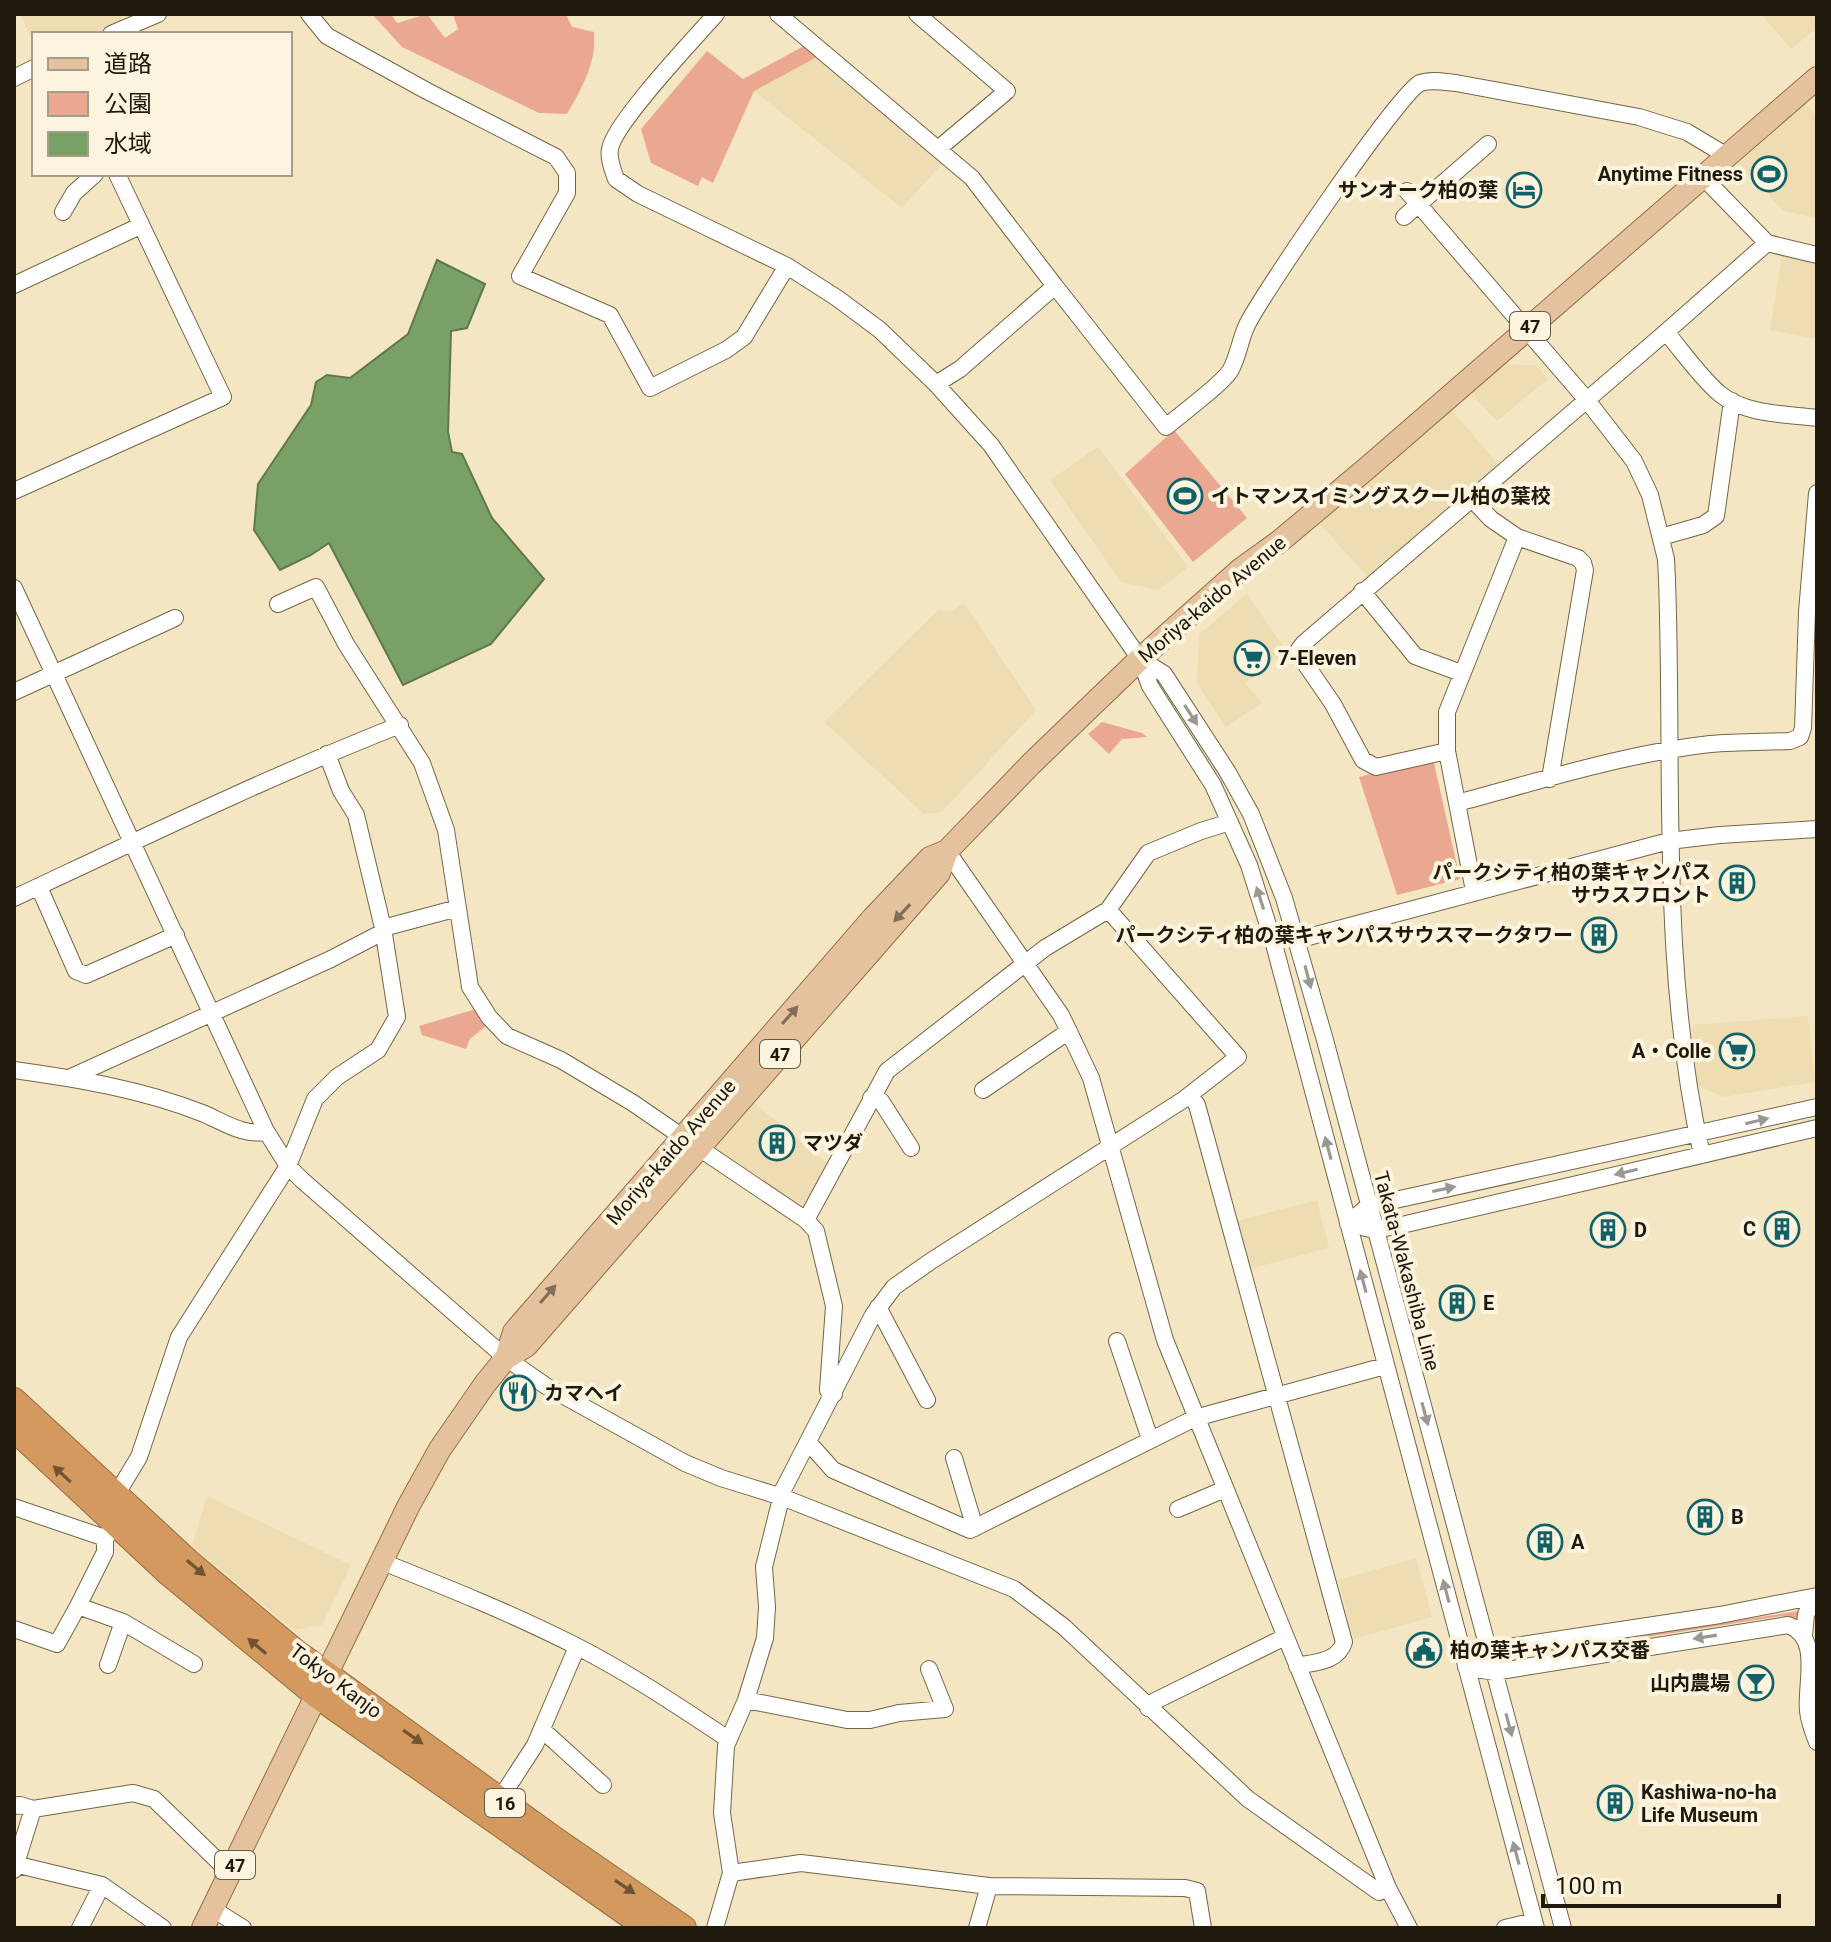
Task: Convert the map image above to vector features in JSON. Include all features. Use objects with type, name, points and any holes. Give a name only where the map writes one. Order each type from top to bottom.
[{"type":"highway","name":"Tokyo Kanjo","points":[[14,1400],[322,1686],[500,1799],[684,1928]]},
{"type":"highway","name":"Tokyo Kanjo","points":[[14,1429],[111,1532],[647,1928]]},
{"type":"main road","name":"Moriya-kaido Avenue","points":[[208,1918],[380,1561],[432,1462],[506,1358],[526,1346],[692,1143],[939,873],[947,851],[1041,753],[1240,570],[1366,469],[1817,78]]},
{"type":"street","points":[[116,32],[158,14]]},
{"type":"street","points":[[309,14],[327,36],[556,157],[567,173],[567,193],[520,276],[610,315],[650,388],[726,350],[744,337],[787,266]]},
{"type":"street","points":[[716,14],[621,127],[609,151],[616,179],[638,194],[787,266],[837,298],[880,330],[936,384],[991,445],[1140,659],[1150,686],[1213,785],[1249,865],[1274,944],[1535,1925],[1505,1928]]},
{"type":"street","points":[[778,14],[972,178],[1166,427],[1230,372],[1247,325],[1294,252],[1350,170],[1403,100],[1419,84],[1437,81],[1456,83],[1639,117],[1687,132],[1727,156]]},
{"type":"street","points":[[917,14],[1007,91],[938,149]]},
{"type":"street","points":[[14,78],[32,69]]},
{"type":"street","points":[[1404,217],[1413,197],[1488,144]]},
{"type":"street","points":[[63,212],[74,193],[93,176]]},
{"type":"street","points":[[14,491],[223,397],[118,176]]},
{"type":"street","points":[[1703,177],[1767,243],[1817,255]]},
{"type":"street","points":[[1413,197],[1586,399],[1634,461],[1650,495],[1661,537],[1667,580],[1669,841],[1678,1015],[1702,1155]]},
{"type":"street","points":[[14,285],[140,226]]},
{"type":"street","points":[[1447,751],[1376,767],[1363,760],[1299,649],[1362,591],[1767,243]]},
{"type":"street","points":[[936,384],[960,369],[1055,286]]},
{"type":"street","points":[[1666,332],[1720,394],[1732,401],[1762,412],[1817,418]]},
{"type":"street","points":[[1661,537],[1703,525],[1716,516],[1732,401]]},
{"type":"street","points":[[1457,803],[1599,764],[1710,744],[1790,741],[1800,737],[1817,493]]},
{"type":"street","points":[[1472,499],[1491,519],[1517,537],[1578,558],[1585,570],[1550,779]]},
{"type":"street","points":[[1474,891],[1447,751],[1447,712],[1517,537]]},
{"type":"street","points":[[278,604],[316,587],[346,644],[422,763],[446,830],[470,987],[489,1017],[507,1036],[561,1060],[633,1103],[806,1220],[816,1231],[834,1306],[828,1390],[834,1394]]},
{"type":"street","points":[[14,588],[266,1131],[288,1166],[506,1358],[534,1379],[685,1463],[782,1497],[1014,1589],[1064,1627],[1248,1799],[1379,1892],[1388,1888]]},
{"type":"street","points":[[1362,591],[1415,656],[1461,673]]},
{"type":"street","points":[[14,692],[175,618]]},
{"type":"street","name":"Takata-Wakashiba Line","points":[[1140,659],[1164,674],[1227,771],[1251,814],[1269,857],[1297,940],[1563,1928]]},
{"type":"street","points":[[14,898],[133,840],[400,725]]},
{"type":"street","points":[[116,1495],[139,1457],[179,1337],[288,1166],[315,1099],[337,1077],[378,1050],[397,1017],[383,930],[356,815],[341,791],[327,754]]},
{"type":"street","points":[[806,1220],[887,1071],[1025,963],[1108,910],[1148,853],[1230,822]]},
{"type":"street","points":[[1297,940],[1669,841],[1817,829]]},
{"type":"street","points":[[947,851],[1069,1031],[1091,1078],[1165,1340],[1388,1888],[1409,1928]]},
{"type":"street","points":[[39,887],[76,971],[86,975],[176,935]]},
{"type":"street","points":[[69,1078],[383,930],[458,908]]},
{"type":"street","points":[[715,1928],[731,1873],[722,1813],[728,1739],[746,1700],[765,1638],[767,1607],[764,1567],[783,1490],[878,1307],[894,1287],[931,1261],[1190,1095],[1238,1057],[1111,913]]},
{"type":"street","points":[[983,1090],[1069,1031]]},
{"type":"street","points":[[14,1070],[134,1091],[197,1111],[248,1132],[266,1131]]},
{"type":"street","points":[[1190,1095],[1197,1105],[1344,1642],[1341,1653],[1336,1657],[1297,1666]]},
{"type":"street","points":[[871,1098],[881,1101],[911,1148]]},
{"type":"street","points":[[1348,1224],[1368,1206],[1817,1107]]},
{"type":"street","points":[[1348,1224],[1375,1230],[1817,1128]]},
{"type":"street","points":[[878,1307],[927,1400]]},
{"type":"street","points":[[1117,1341],[1150,1439]]},
{"type":"street","points":[[809,1443],[833,1470],[970,1530],[1195,1418],[1385,1366]]},
{"type":"street","points":[[954,1458],[975,1528]]},
{"type":"street","points":[[1178,1509],[1225,1489]]},
{"type":"street","points":[[14,1507],[111,1532],[105,1552],[57,1644],[14,1629]]},
{"type":"street","points":[[380,1561],[457,1591],[577,1647],[655,1691],[728,1739]]},
{"type":"street","points":[[1466,1667],[1488,1650],[1720,1615],[1817,1596]]},
{"type":"street","points":[[1817,1596],[1806,1614],[1804,1636],[1809,1655],[1808,1710],[1817,1742]]},
{"type":"street","points":[[78,1606],[123,1622],[194,1664]]},
{"type":"street","points":[[108,1665],[123,1622]]},
{"type":"street","points":[[1466,1667],[1494,1672],[1782,1625],[1794,1627],[1804,1636]]},
{"type":"street","points":[[1148,1708],[1155,1701],[1285,1637]]},
{"type":"street","points":[[500,1799],[535,1745],[577,1647]]},
{"type":"street","points":[[746,1700],[847,1720],[870,1720],[899,1713],[945,1709],[929,1669]]},
{"type":"street","points":[[540,1733],[548,1735],[603,1785]]},
{"type":"street","points":[[14,1806],[33,1809],[133,1793],[154,1799],[222,1865],[233,1870]]},
{"type":"street","points":[[33,1809],[15,1866],[102,1885],[163,1928]]},
{"type":"street","points":[[731,1873],[801,1863],[989,1886],[1185,1888],[1197,1891],[1203,1928]]},
{"type":"street","points":[[80,1928],[102,1885]]},
{"type":"street","points":[[977,1928],[989,1886]]},
{"type":"street","points":[[208,1918],[243,1928]]},
{"type":"shaded area","points":[[20,14],[120,14],[124,22],[101,32],[32,32],[32,40]]},
{"type":"shaded area","points":[[1761,14],[1817,14],[1817,28],[1791,49]]},
{"type":"shaded area","points":[[817,57],[942,164],[902,208],[754,91]]},
{"type":"shaded area","points":[[1805,103],[1817,117],[1817,218],[1783,211],[1739,163]]},
{"type":"shaded area","points":[[1782,255],[1817,263],[1817,339],[1770,330]]},
{"type":"shaded area","points":[[1504,364],[1536,365],[1548,379],[1497,421],[1470,393]]},
{"type":"shaded area","points":[[1451,409],[1498,464],[1368,577],[1319,523]]},
{"type":"shaded area","points":[[1098,447],[1188,567],[1158,590],[1121,582],[1050,480]]},
{"type":"shaded area","points":[[1247,594],[1286,650],[1245,683],[1262,703],[1226,727],[1197,684],[1199,634]]},
{"type":"shaded area","points":[[964,603],[1036,710],[942,812],[924,814],[824,722],[938,610],[951,612]]},
{"type":"shaded area","points":[[1808,1016],[1815,1082],[1723,1097],[1697,1085],[1692,1025]]},
{"type":"shaded area","points":[[753,1102],[827,1163],[802,1210],[711,1151]]},
{"type":"shaded area","points":[[1317,1200],[1329,1248],[1249,1269],[1237,1221]]},
{"type":"shaded area","points":[[207,1496],[351,1565],[322,1625],[294,1630],[192,1546]]},
{"type":"shaded area","points":[[1416,1558],[1432,1617],[1354,1639],[1338,1580]]},
{"type":"green space","points":[[372,14],[391,14],[397,23],[427,14],[445,38],[458,29],[453,14],[566,14],[572,27],[594,32],[591,64],[567,114],[539,113],[402,47]]},
{"type":"green space","points":[[804,46],[817,57],[754,91],[713,183],[702,177],[698,186],[651,163],[641,129],[707,51],[743,79]]},
{"type":"green space","name":"イトマンスイミングスクール柏の葉校","points":[[1174,430],[1247,518],[1193,562],[1125,474]]},
{"type":"green space","points":[[1102,722],[1147,737],[1122,739],[1109,754],[1088,734]]},
{"type":"green space","points":[[1427,759],[1434,763],[1460,879],[1397,895],[1359,777]]},
{"type":"green space","points":[[476,1009],[486,1026],[470,1039],[466,1049],[422,1035],[419,1026]]},
{"type":"green space","points":[[1799,1611],[1800,1619],[1782,1616],[1532,1655],[1532,1652]]},
{"type":"water","points":[[437,260],[485,284],[467,328],[451,331],[448,432],[452,452],[462,454],[492,518],[544,579],[491,644],[403,685],[329,543],[280,570],[254,530],[258,484],[311,405],[316,382],[327,375],[350,378],[408,334]]},
{"type":"place","name":"Anytime Fitness","points":[[1769,174]]},
{"type":"place","name":"サンオーク柏の葉","points":[[1524,190]]},
{"type":"place","name":"イトマンスイミングスクール柏の葉校","points":[[1185,496]]},
{"type":"place","name":"7-Eleven","points":[[1252,658]]},
{"type":"place","name":"パークシティ柏の葉キャンパス サウスフロント","points":[[1737,883]]},
{"type":"place","name":"パークシティ柏の葉キャンパスサウスマークタワー","points":[[1599,935]]},
{"type":"place","name":"A・Colle","points":[[1737,1051]]},
{"type":"place","name":"マツダ","points":[[777,1143]]},
{"type":"place","name":"C","points":[[1782,1229]]},
{"type":"place","name":"D","points":[[1608,1230]]},
{"type":"place","name":"E","points":[[1457,1303]]},
{"type":"place","name":"カマヘイ","points":[[518,1393]]},
{"type":"place","name":"B","points":[[1705,1517]]},
{"type":"place","name":"A","points":[[1545,1542]]},
{"type":"place","name":"柏の葉キャンパス交番","points":[[1424,1650]]},
{"type":"place","name":"山内農場","points":[[1756,1683]]},
{"type":"place","name":"Kashiwa-no-ha Life Museum","points":[[1615,1803]]}]
